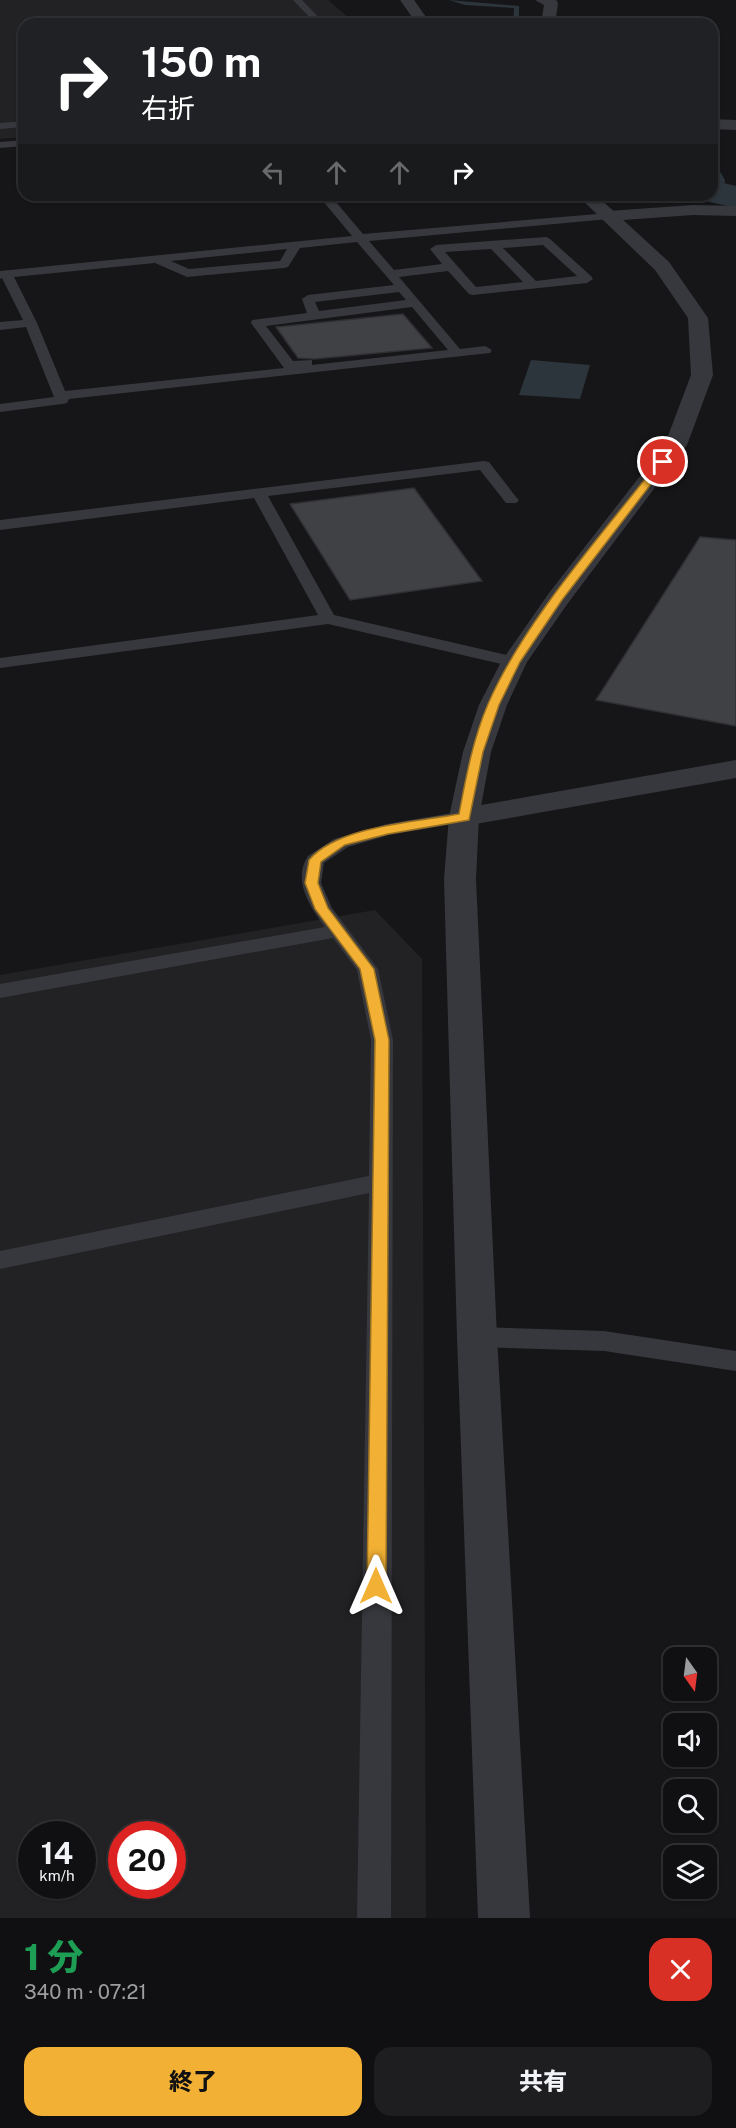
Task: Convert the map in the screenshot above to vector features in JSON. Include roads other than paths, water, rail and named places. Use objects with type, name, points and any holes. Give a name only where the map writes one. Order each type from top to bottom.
[{"type":"street","points":[[406,0],[420,18]]},
{"type":"street","points":[[543,0],[550,3],[549,18]]},
{"type":"street","points":[[718,124],[736,125]]},
{"type":"street","points":[[598,205],[694,202],[736,211]]},
{"type":"street","points":[[504,1918],[477,1337],[460,879],[464,817],[477,752],[493,705],[514,662],[558,598],[676,445],[702,375],[698,318],[662,266],[598,205]]},
{"type":"street","points":[[464,817],[736,769]]},
{"type":"lane","points":[[297,0],[315,18]]},
{"type":"lane","points":[[0,126],[18,124]]},
{"type":"lane","points":[[0,146],[18,144]]},
{"type":"lane","points":[[329,201],[457,353]]},
{"type":"lane","points":[[0,408],[62,400],[31,323],[3,274],[361,238],[598,205]]},
{"type":"lane","points":[[546,241],[587,279],[473,291],[451,267],[436,249],[478,244],[495,246],[546,241]]},
{"type":"lane","points":[[156,259],[188,273],[284,264],[296,245]]},
{"type":"lane","points":[[495,246],[532,284]]},
{"type":"lane","points":[[391,274],[451,267]]},
{"type":"lane","points":[[314,315],[308,299],[403,288]]},
{"type":"lane","points":[[416,303],[257,323],[290,365],[429,350]]},
{"type":"lane","points":[[0,326],[31,323]]},
{"type":"lane","points":[[61,396],[485,350]]},
{"type":"lane","points":[[0,525],[484,465],[511,500]]},
{"type":"lane","points":[[258,492],[328,619]]},
{"type":"lane","points":[[0,663],[328,619],[514,662]]},
{"type":"lane","points":[[374,1918],[382,1040],[367,969],[322,909],[311,883],[315,860],[341,843],[387,830],[464,817]]},
{"type":"lane","points":[[0,991],[337,931]]},
{"type":"lane","points":[[0,1260],[379,1182]]},
{"type":"lane","points":[[477,1337],[604,1341],[736,1361]]},
{"type":"waterway","points":[[451,0],[465,4],[517,7],[516,18]]},
{"type":"waterway","points":[[718,172],[722,180],[719,201]]},
{"type":"waterway","points":[[719,193],[736,197]]}]
